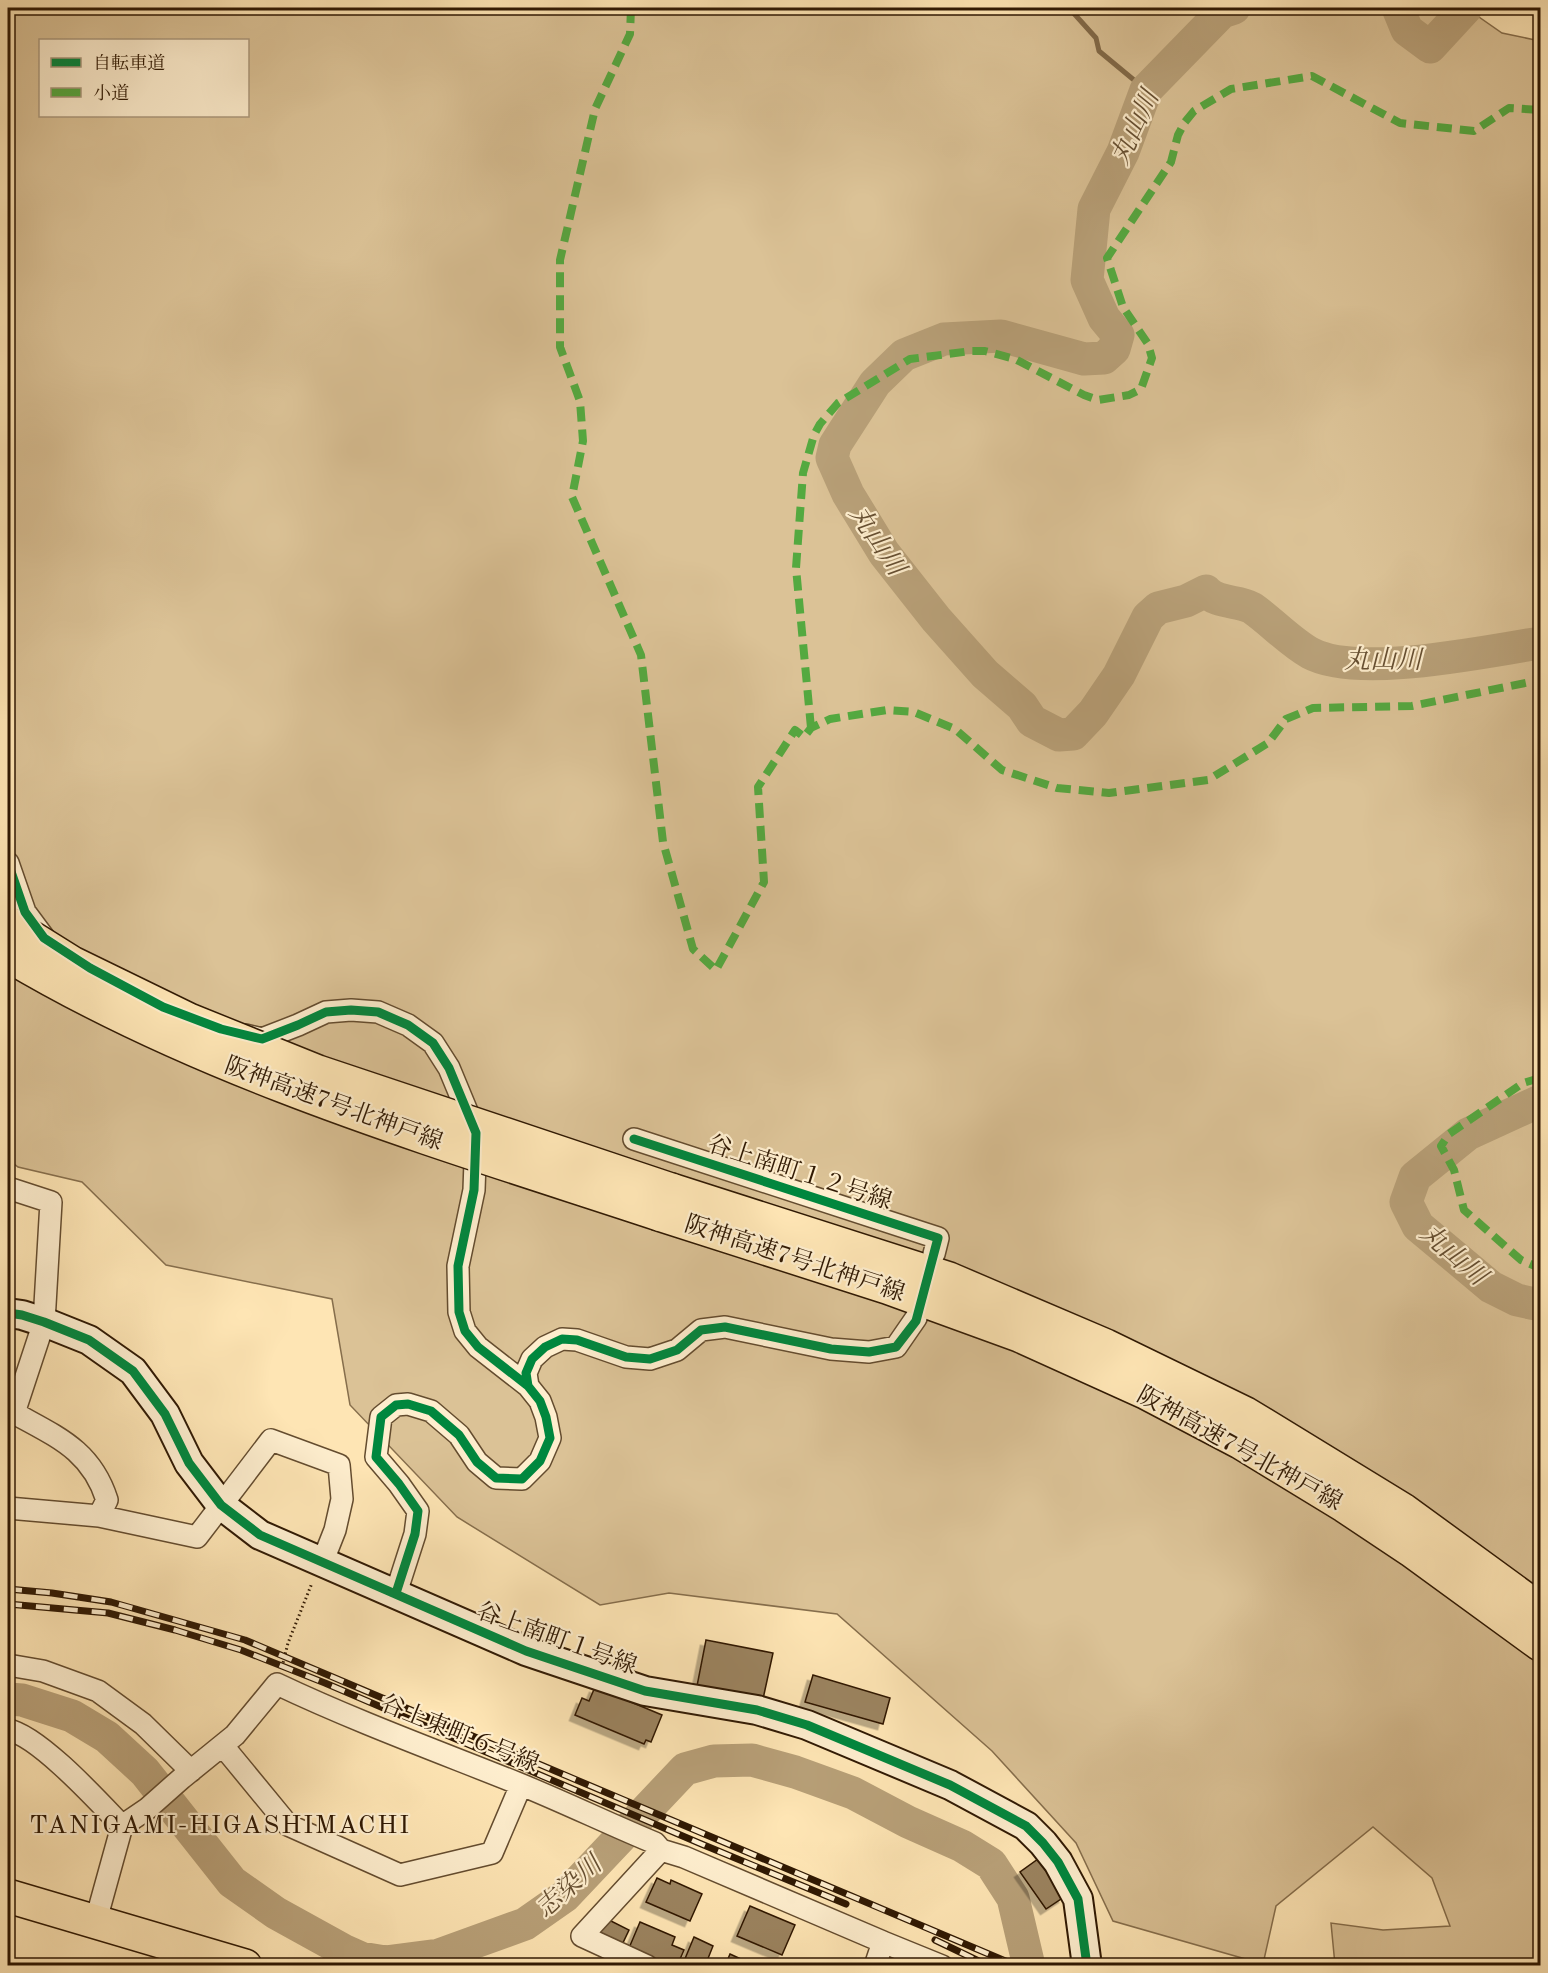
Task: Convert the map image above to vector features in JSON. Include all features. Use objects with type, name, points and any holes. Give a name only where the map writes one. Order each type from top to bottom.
[{"type":"main road","name":"阪神高速7号北神戸線","points":[[8,923],[72,963],[189,1020],[318,1072],[1008,1331],[1144,1392],[1240,1442],[1346,1506],[1411,1550],[1540,1644]]},
{"type":"main road","name":"阪神高速7号北神戸線","points":[[8,955],[54,983],[210,1058],[409,1132],[949,1279],[1106,1346],[1246,1414],[1403,1510],[1540,1610]]},
{"type":"main road","points":[[8,1896],[96,1920],[240,1965]]},
{"type":"street","points":[[8,862],[25,912],[44,938],[90,968],[163,1007],[221,1029],[262,1039],[326,1012],[351,1010],[378,1012],[408,1025],[433,1043],[449,1068],[476,1132],[474,1190],[458,1266],[459,1312],[465,1331],[478,1347],[528,1386],[540,1401],[550,1438],[540,1461],[522,1479],[496,1478],[477,1462],[459,1435],[431,1411],[408,1404],[396,1405],[381,1417],[376,1457],[418,1511],[415,1534],[396,1593]]},
{"type":"street","name":"谷上南町１２号線","points":[[634,1139],[938,1238],[934,1254]]},
{"type":"street","points":[[8,1188],[51,1202],[45,1322],[11,1413],[53,1434],[82,1455],[100,1480],[107,1500],[99,1516]]},
{"type":"street","name":"谷上南町１号線","points":[[8,1313],[45,1322],[88,1340],[133,1371],[165,1414],[189,1463],[221,1505],[260,1535],[318,1570],[396,1593],[526,1651],[645,1691],[757,1710],[807,1725],[950,1785],[1026,1826],[1058,1862],[1078,1899],[1087,1965]]},
{"type":"street","points":[[528,1386],[526,1373],[532,1359],[545,1347],[562,1339],[577,1340],[626,1357],[650,1359],[677,1350],[701,1330],[725,1327],[831,1348],[869,1352],[896,1347],[916,1318]]},
{"type":"street","points":[[8,1508],[99,1516],[197,1537],[271,1440],[339,1465],[342,1499],[335,1530],[318,1570]]},
{"type":"street","points":[[8,1665],[43,1671],[98,1691],[143,1724],[186,1774]]},
{"type":"street","points":[[96,1920],[122,1826],[147,1809],[186,1774],[223,1746],[235,1735],[277,1684]]},
{"type":"street","name":"谷上東町６号線","points":[[277,1684],[656,1843],[661,1850],[684,1857],[942,1965]]},
{"type":"street","points":[[8,1730],[17,1731],[50,1755],[77,1779],[122,1826]]},
{"type":"street","points":[[223,1746],[288,1825],[400,1875],[492,1853],[521,1785]]},
{"type":"street","points":[[647,1965],[582,1936],[661,1850]]},
{"type":"street","points":[[875,1965],[883,1942]]},
{"type":"path","points":[[277,1684],[288,1643],[318,1570]]},
{"type":"shaded area","points":[[8,8],[1466,8],[1502,33],[1540,41],[1540,1965],[1335,1965],[1331,1923],[1383,1930],[1450,1926],[1432,1878],[1373,1827],[1276,1906],[1263,1964],[1113,1921],[1076,1843],[992,1751],[837,1614],[669,1593],[600,1605],[457,1517],[350,1405],[332,1299],[166,1265],[82,1182],[18,1167],[8,1159]]},
{"type":"building","points":[[706,1640],[773,1653],[763,1699],[697,1686]]},
{"type":"building","points":[[813,1675],[890,1698],[883,1724],[805,1702]]},
{"type":"building","points":[[595,1687],[662,1715],[651,1742],[646,1740],[644,1744],[575,1715],[582,1698],[589,1701]]},
{"type":"building","points":[[1038,1859],[1064,1897],[1046,1909],[1020,1872]]},
{"type":"building","points":[[657,1878],[670,1884],[671,1880],[702,1894],[690,1921],[646,1902]]},
{"type":"building","points":[[750,1906],[795,1925],[782,1955],[737,1936]]},
{"type":"building","points":[[605,1918],[629,1930],[620,1949],[596,1938]]},
{"type":"building","points":[[640,1922],[675,1937],[672,1945],[684,1950],[677,1966],[668,1966],[629,1948]]},
{"type":"building","points":[[694,1937],[713,1946],[705,1966],[682,1966]]},
{"type":"building","points":[[730,1954],[756,1966],[725,1966]]},
{"type":"waterway","points":[[1069,8],[1096,38],[1099,51],[1146,90]]},
{"type":"waterway","name":"丸山川","points":[[1234,8],[1222,12],[1146,90],[1123,152],[1094,209],[1087,280],[1104,318],[1118,335],[1114,349],[1104,358],[1084,359],[1001,336],[944,339],[904,355],[875,383],[835,445],[832,458],[848,494],[884,553],[936,619],[985,674],[1022,706],[1032,721],[1059,735],[1073,734],[1093,713],[1119,675],[1148,617],[1158,608],[1186,601],[1206,591],[1216,598],[1252,608],[1302,648],[1331,660],[1359,664],[1423,661],[1540,643]]},
{"type":"waterway","name":"丸山川","points":[[1398,8],[1407,30],[1430,47],[1466,8]]},
{"type":"waterway","name":"丸山川","points":[[1540,1101],[1468,1134],[1415,1177],[1406,1202],[1418,1226],[1491,1287],[1517,1300],[1540,1305]]},
{"type":"waterway","name":"志染川","points":[[8,1699],[22,1700],[72,1716],[107,1737],[145,1772],[232,1882],[276,1913],[361,1958],[385,1962],[439,1955],[525,1924],[565,1896],[685,1769],[714,1761],[752,1760],[795,1772],[853,1793],[908,1822],[962,1846],[991,1864],[1013,1898],[1029,1966]]},
{"type":"railway","points":[[8,1589],[111,1602],[245,1640],[1017,1966]]},
{"type":"railway","points":[[8,1604],[108,1613],[241,1650],[325,1683],[846,1904]]},
{"type":"railway","points":[[935,1940],[989,1966]]},
{"type":"marked path","points":[[631,8],[630,34],[595,109],[560,260],[560,347],[580,401],[583,441],[572,497],[641,655],[663,842],[693,949],[716,970],[764,882],[758,787],[795,730],[804,737],[811,728],[830,719],[887,710],[914,712],[955,729],[1002,770],[1057,788],[1109,793],[1208,780],[1268,743],[1286,719],[1313,708],[1412,706],[1540,680]]},
{"type":"marked path","points":[[811,728],[796,568],[803,473],[814,435],[838,403],[910,359],[971,351],[985,351],[1015,359],[1098,400],[1129,395],[1141,389],[1152,358],[1148,344],[1123,307],[1107,258],[1171,162],[1178,135],[1185,122],[1194,111],[1231,89],[1312,76],[1400,123],[1474,131],[1509,108],[1540,110]]},
{"type":"marked path","points":[[1540,1078],[1523,1083],[1449,1134],[1441,1146],[1454,1170],[1464,1210],[1521,1260],[1535,1266],[1540,1265]]},
{"type":"cycle path","points":[[8,863],[25,912],[44,938],[90,968],[163,1007],[221,1029],[262,1039],[326,1012],[351,1010],[378,1012],[408,1025],[433,1043],[449,1068],[476,1133],[474,1190],[458,1266],[459,1312],[465,1331],[478,1347],[528,1386]]},
{"type":"cycle path","points":[[396,1593],[415,1534],[418,1511],[376,1457],[381,1417],[396,1405],[408,1404],[431,1411],[459,1435],[477,1462],[496,1478],[522,1479],[540,1461],[550,1438],[546,1417],[540,1401],[528,1386],[526,1373],[532,1359],[545,1347],[562,1339],[577,1340],[626,1357],[650,1359],[677,1350],[701,1330],[725,1327],[831,1349],[869,1352],[896,1347],[916,1321],[938,1238],[634,1139]]},
{"type":"cycle path","points":[[8,1313],[44,1322],[89,1340],[133,1371],[165,1414],[189,1463],[221,1505],[260,1535],[526,1651],[645,1691],[757,1710],[807,1725],[950,1785],[1026,1826],[1058,1862],[1078,1899],[1087,1966]]},
{"type":"district","name":"TANIGAMI-HIGASHIMACHI","points":[[220,1824]]}]
